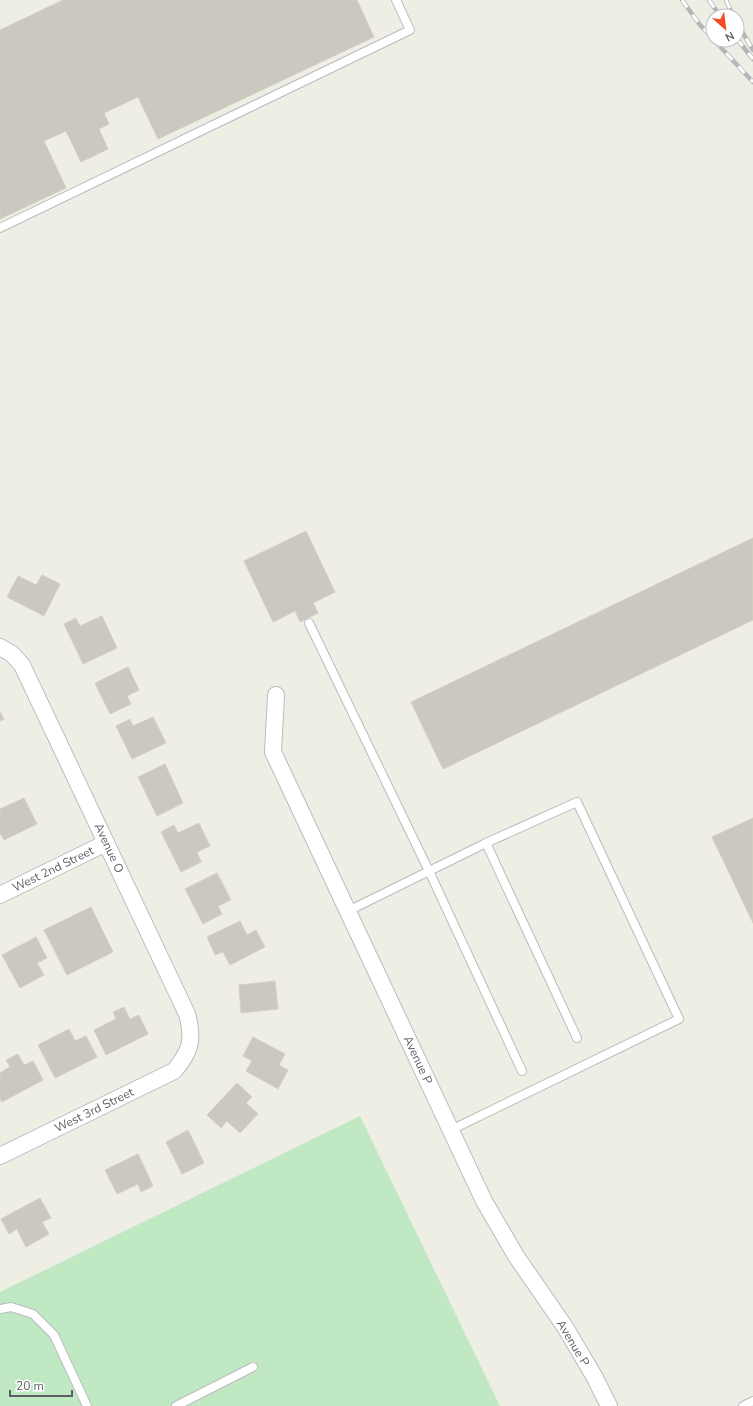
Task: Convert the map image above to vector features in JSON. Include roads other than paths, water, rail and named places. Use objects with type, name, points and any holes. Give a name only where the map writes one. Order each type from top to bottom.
[{"type":"street","name":"Avenue O","points":[[0,647],[12,654],[22,665],[187,1014],[191,1029],[191,1044],[184,1060]]},
{"type":"street","name":"Avenue P","points":[[276,695],[273,752],[484,1201],[512,1249],[565,1327],[594,1376],[609,1406]]},
{"type":"street","name":"West 2nd Street","points":[[0,895],[106,843]]},
{"type":"street","name":"West 3rd Street","points":[[0,1156],[174,1071],[184,1060]]},
{"type":"lane","points":[[0,228],[410,30],[396,0]]},
{"type":"lane","points":[[309,623],[429,871],[522,1071]]},
{"type":"lane","points":[[348,911],[429,871],[577,802],[679,1019],[451,1130]]},
{"type":"lane","points":[[486,844],[577,1038]]},
{"type":"lane","points":[[0,1309],[11,1307],[33,1314],[54,1336],[87,1406]]},
{"type":"lane","points":[[176,1406],[253,1367]]},
{"type":"lane","points":[[743,1406],[753,1401]]},
{"type":"railway","points":[[682,0],[705,30]]},
{"type":"railway","points":[[709,0],[714,8]]},
{"type":"railway","points":[[726,0],[730,8]]},
{"type":"railway","points":[[745,36],[753,50]]},
{"type":"railway","points":[[721,48],[753,82]]},
{"type":"railway","points":[[744,48],[753,59]]}]
